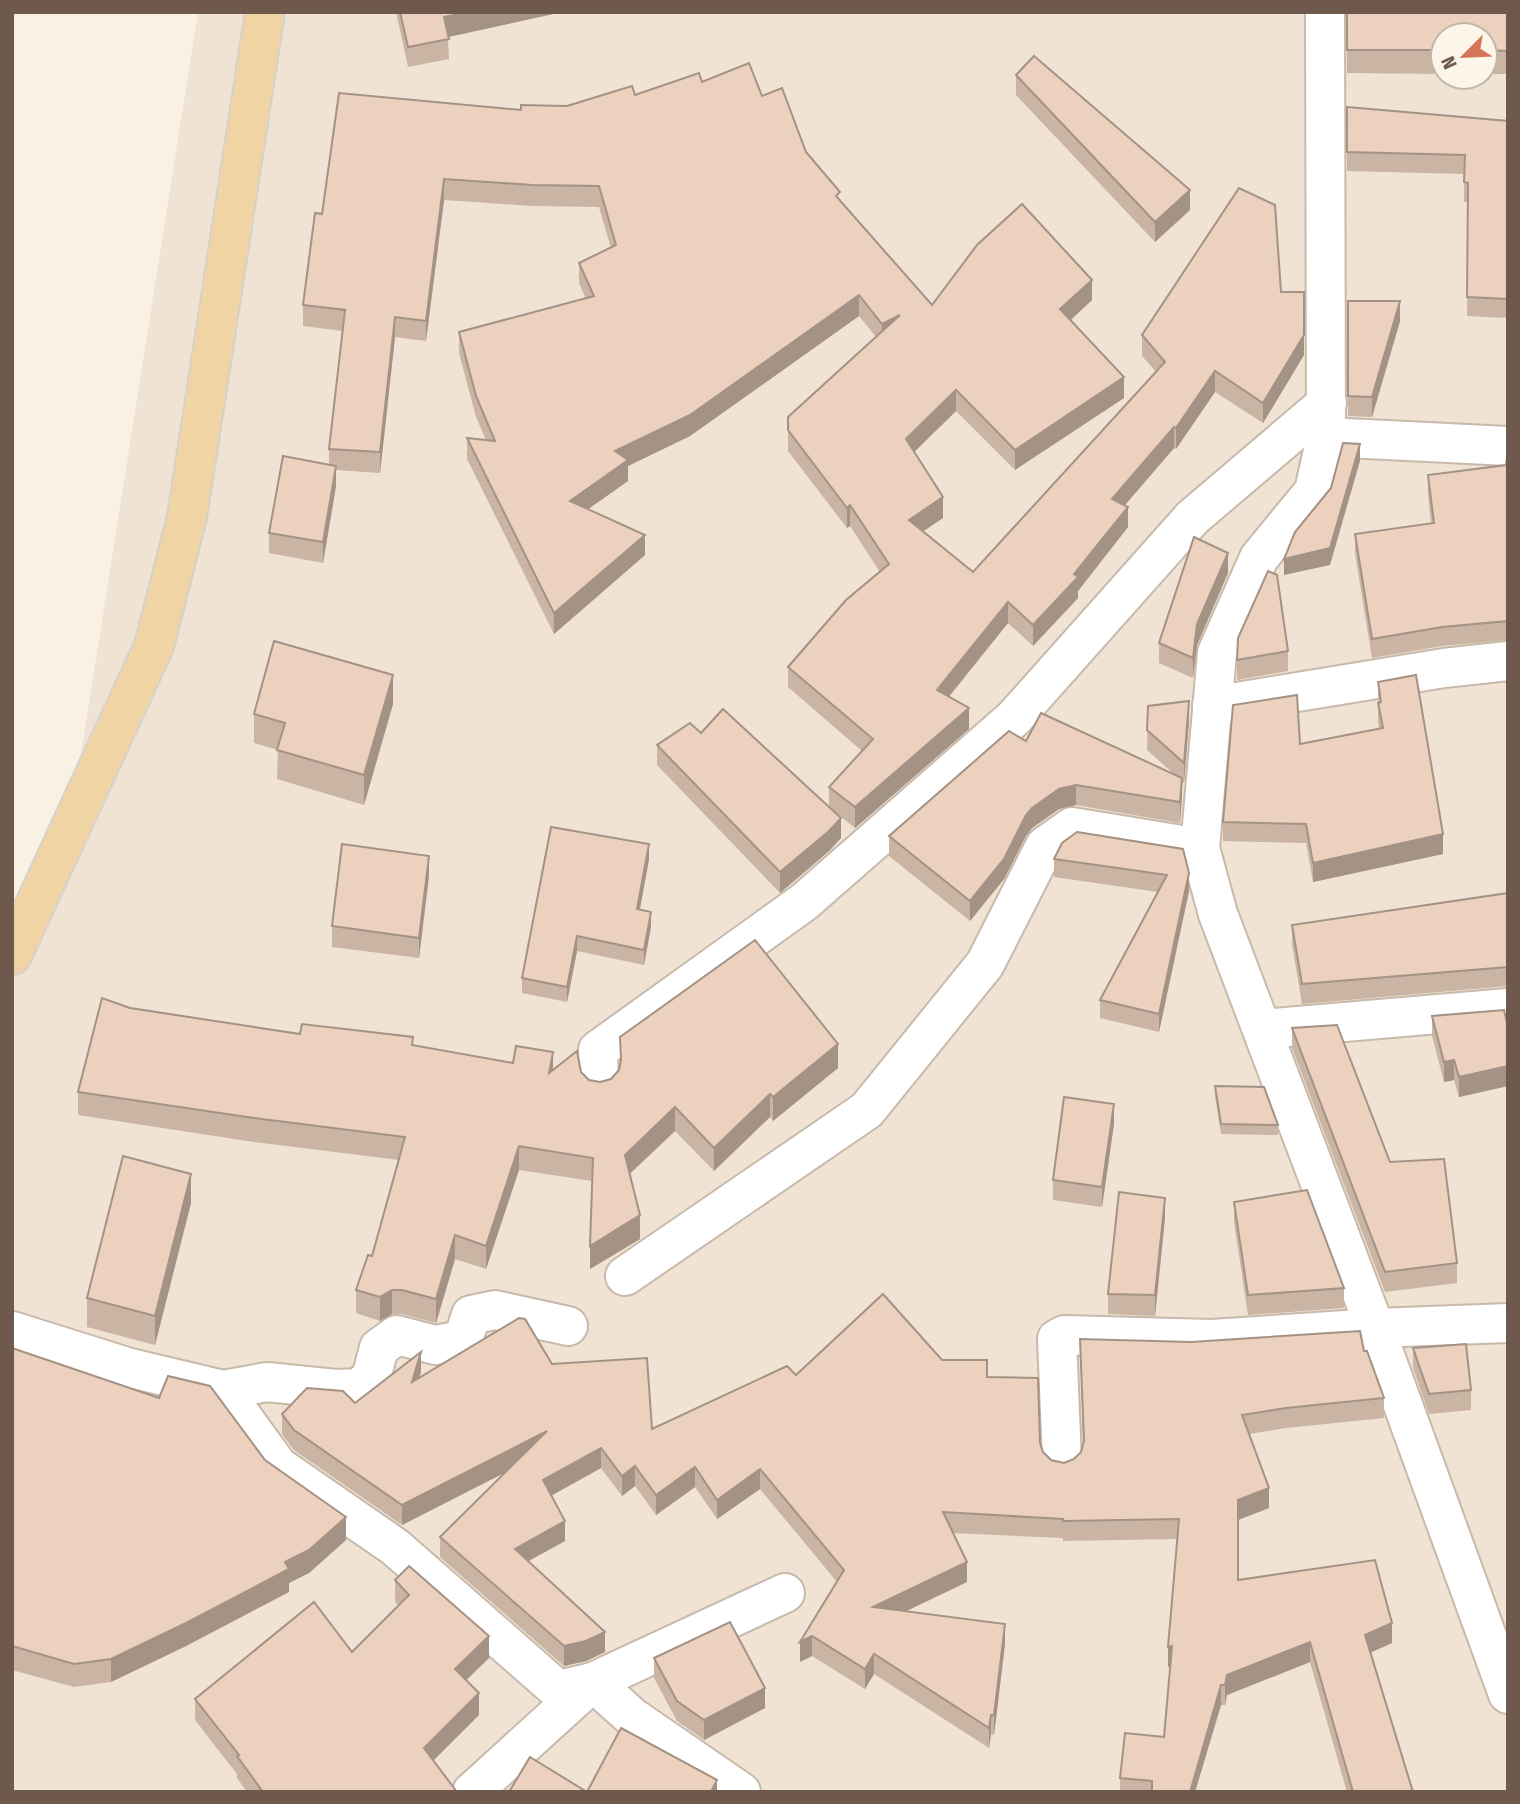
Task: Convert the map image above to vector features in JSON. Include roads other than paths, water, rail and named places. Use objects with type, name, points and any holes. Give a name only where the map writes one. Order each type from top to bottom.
[{"type":"main road","points":[[12,955],[154,646],[187,517],[265,12]]},
{"type":"street","points":[[1325,12],[1326,420],[1314,491],[1259,558],[1217,653],[1200,848],[1219,914],[1375,1328],[1508,1693]]},
{"type":"street","points":[[599,1084],[598,1050],[804,902],[1003,727],[1192,519],[1326,420],[1508,446]]},
{"type":"street","points":[[1212,706],[1508,660]]},
{"type":"street","points":[[625,1276],[867,1110],[985,964],[1045,846],[1072,827],[1200,848]]},
{"type":"street","points":[[1263,1029],[1508,1008]]},
{"type":"street","points":[[12,1331],[130,1368],[223,1390],[267,1382],[336,1389],[358,1388],[371,1378],[379,1348],[397,1335],[435,1345],[463,1340],[471,1315],[495,1310],[568,1326]]},
{"type":"street","points":[[1062,1461],[1057,1339],[1064,1335],[1212,1339],[1375,1328],[1508,1323]]},
{"type":"street","points":[[223,1390],[278,1466],[395,1547],[558,1690],[593,1682],[785,1592]]},
{"type":"street","points":[[472,1792],[593,1682]]},
{"type":"street","points":[[593,1682],[632,1717],[741,1792]]}]
